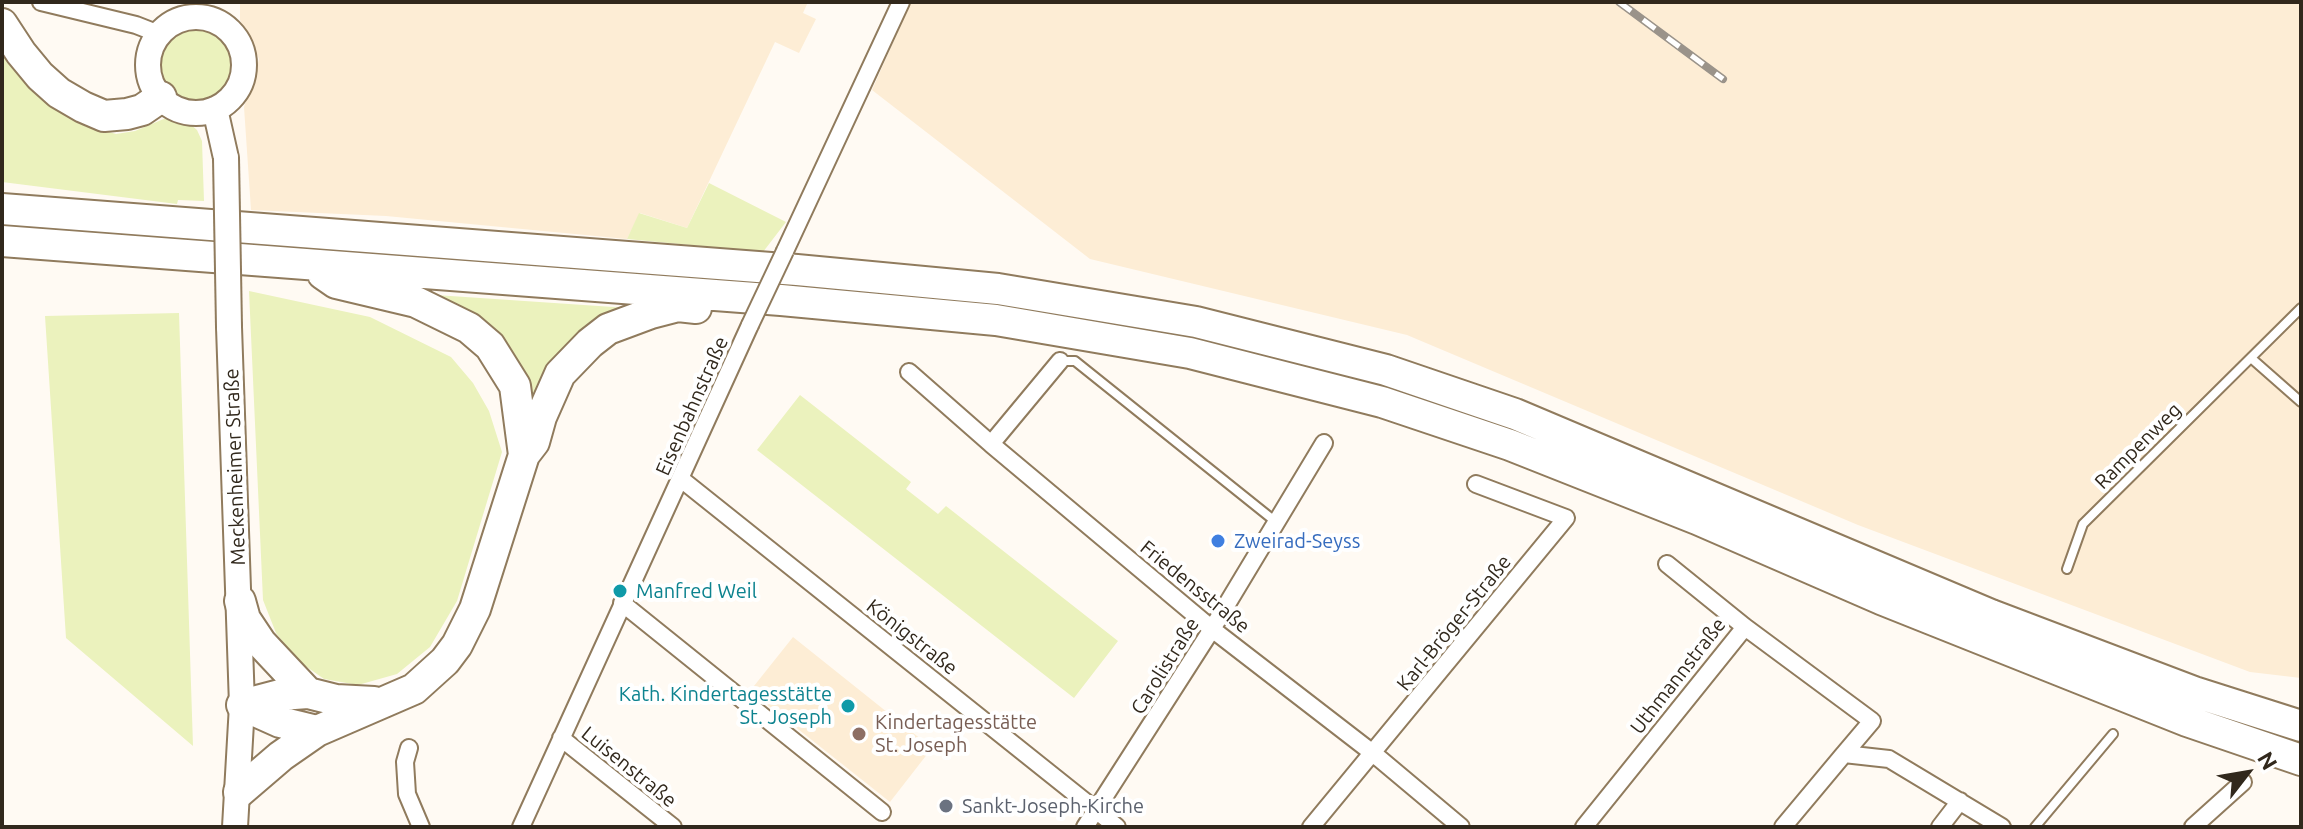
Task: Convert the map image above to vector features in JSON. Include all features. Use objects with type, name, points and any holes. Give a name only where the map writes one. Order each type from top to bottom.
[{"type":"highway","points":[[2,24],[40,76],[59,93],[83,107],[104,116],[127,114],[142,110],[161,97]]},
{"type":"highway","points":[[2,189],[63,198],[83,215]]},
{"type":"highway","points":[[2,209],[797,270],[998,289],[1196,322],[1386,370],[1515,414],[1991,615],[2194,692],[2301,726]]},
{"type":"highway","points":[[2,241],[781,300],[996,320],[1190,353],[1382,402],[1525,451],[1697,519],[1881,599],[2187,721],[2301,760]]},
{"type":"highway","points":[[308,264],[336,283],[416,302],[469,328],[490,346],[515,386],[524,455]]},
{"type":"highway","points":[[239,792],[281,756],[317,731],[414,689],[457,645],[475,609],[524,455],[534,442],[560,374],[590,343],[608,329],[678,306],[739,311],[781,300]]},
{"type":"highway","points":[[240,601],[245,619],[261,643],[308,693]]},
{"type":"highway","points":[[242,705],[280,695],[308,693],[336,700],[386,702]]},
{"type":"highway","points":[[242,705],[280,722],[317,731]]},
{"type":"street","points":[[41,2],[136,25],[159,34]]},
{"type":"street","name":"Eisenbahnstraße","points":[[521,827],[901,2]]},
{"type":"street","points":[[216,12],[237,40],[244,65],[235,92],[215,109],[187,112],[161,97],[152,82],[148,64],[151,48],[166,27],[181,19],[200,18],[216,12]]},
{"type":"street","name":"Meckenheimer Straße","points":[[215,109],[226,158],[240,601],[242,705],[235,827]]},
{"type":"street","points":[[991,444],[1060,361]]},
{"type":"street","name":"Friedensstraße","points":[[909,372],[1212,629],[1374,754],[1461,827]]},
{"type":"street","name":"Carolistraße","points":[[1085,827],[1212,629],[1324,443]]},
{"type":"street","name":"Königstraße","points":[[681,479],[1117,827]]},
{"type":"street","name":"Karl-Bröger-Straße","points":[[1311,827],[1566,518],[1476,484]]},
{"type":"street","name":"Uthmannstraße","points":[[1584,827],[1745,627],[1667,564]]},
{"type":"street","points":[[622,603],[882,812]]},
{"type":"street","points":[[1745,627],[1872,721],[1783,827]]},
{"type":"street","name":"Luisenstraße","points":[[561,738],[673,827]]},
{"type":"street","points":[[409,748],[405,762],[407,794],[421,827]]},
{"type":"street","points":[[1844,754],[1889,759],[2002,827]]},
{"type":"street","points":[[2193,827],[2243,782]]},
{"type":"street","points":[[1940,827],[1960,801]]},
{"type":"lane","name":"Rampenweg","points":[[2067,569],[2083,524],[2301,308]]},
{"type":"lane","points":[[2251,358],[2301,402]]},
{"type":"lane","points":[[1060,361],[1075,361],[1276,522]]},
{"type":"lane","points":[[2035,827],[2113,734]]},
{"type":"shaded area","points":[[240,2],[808,2],[803,13],[816,19],[799,53],[775,42],[687,228],[640,213],[627,239],[386,216],[251,210],[244,107],[259,59],[240,20]]},
{"type":"shaded area","points":[[911,2],[2301,2],[2301,678],[2250,672],[1858,525],[1407,335],[1090,259],[872,90]]},
{"type":"shaded area","name":"Kindertagesstätte St. Joseph","points":[[793,637],[932,748],[890,802],[750,691]]},
{"type":"green space","points":[[196,17],[214,21],[230,31],[240,47],[244,65],[240,83],[230,99],[214,109],[196,113],[178,109],[162,99],[152,83],[148,65],[152,47],[162,31],[178,21]]},
{"type":"green space","points":[[2,53],[27,83],[51,105],[78,123],[116,134],[135,131],[166,118],[178,118],[189,123],[202,141],[204,201],[178,200],[177,204],[2,182]]},
{"type":"green space","points":[[709,183],[786,222],[763,252],[627,239],[639,213],[687,228]]},
{"type":"green space","points":[[249,291],[370,317],[451,357],[473,383],[489,411],[502,452],[457,601],[430,647],[397,674],[358,685],[324,679],[297,660],[276,633],[263,600]]},
{"type":"green space","points":[[421,294],[628,308],[532,420],[524,393]]},
{"type":"green space","points":[[179,313],[193,746],[66,638],[45,316]]},
{"type":"green space","points":[[800,395],[911,482],[906,489],[938,514],[946,506],[1118,641],[1074,698],[757,450]]},
{"type":"railway","points":[[1619,2],[1723,79]]},
{"type":"place","name":"Zweirad-Seyss","points":[[1218,541]]},
{"type":"place","name":"Manfred Weil","points":[[620,591]]},
{"type":"place","name":"Kath. Kindertagesstätte St. Joseph","points":[[848,706]]},
{"type":"place","name":"Kindertagesstätte St. Joseph","points":[[859,734]]},
{"type":"place","name":"Sankt-Joseph-Kirche","points":[[946,806]]}]
